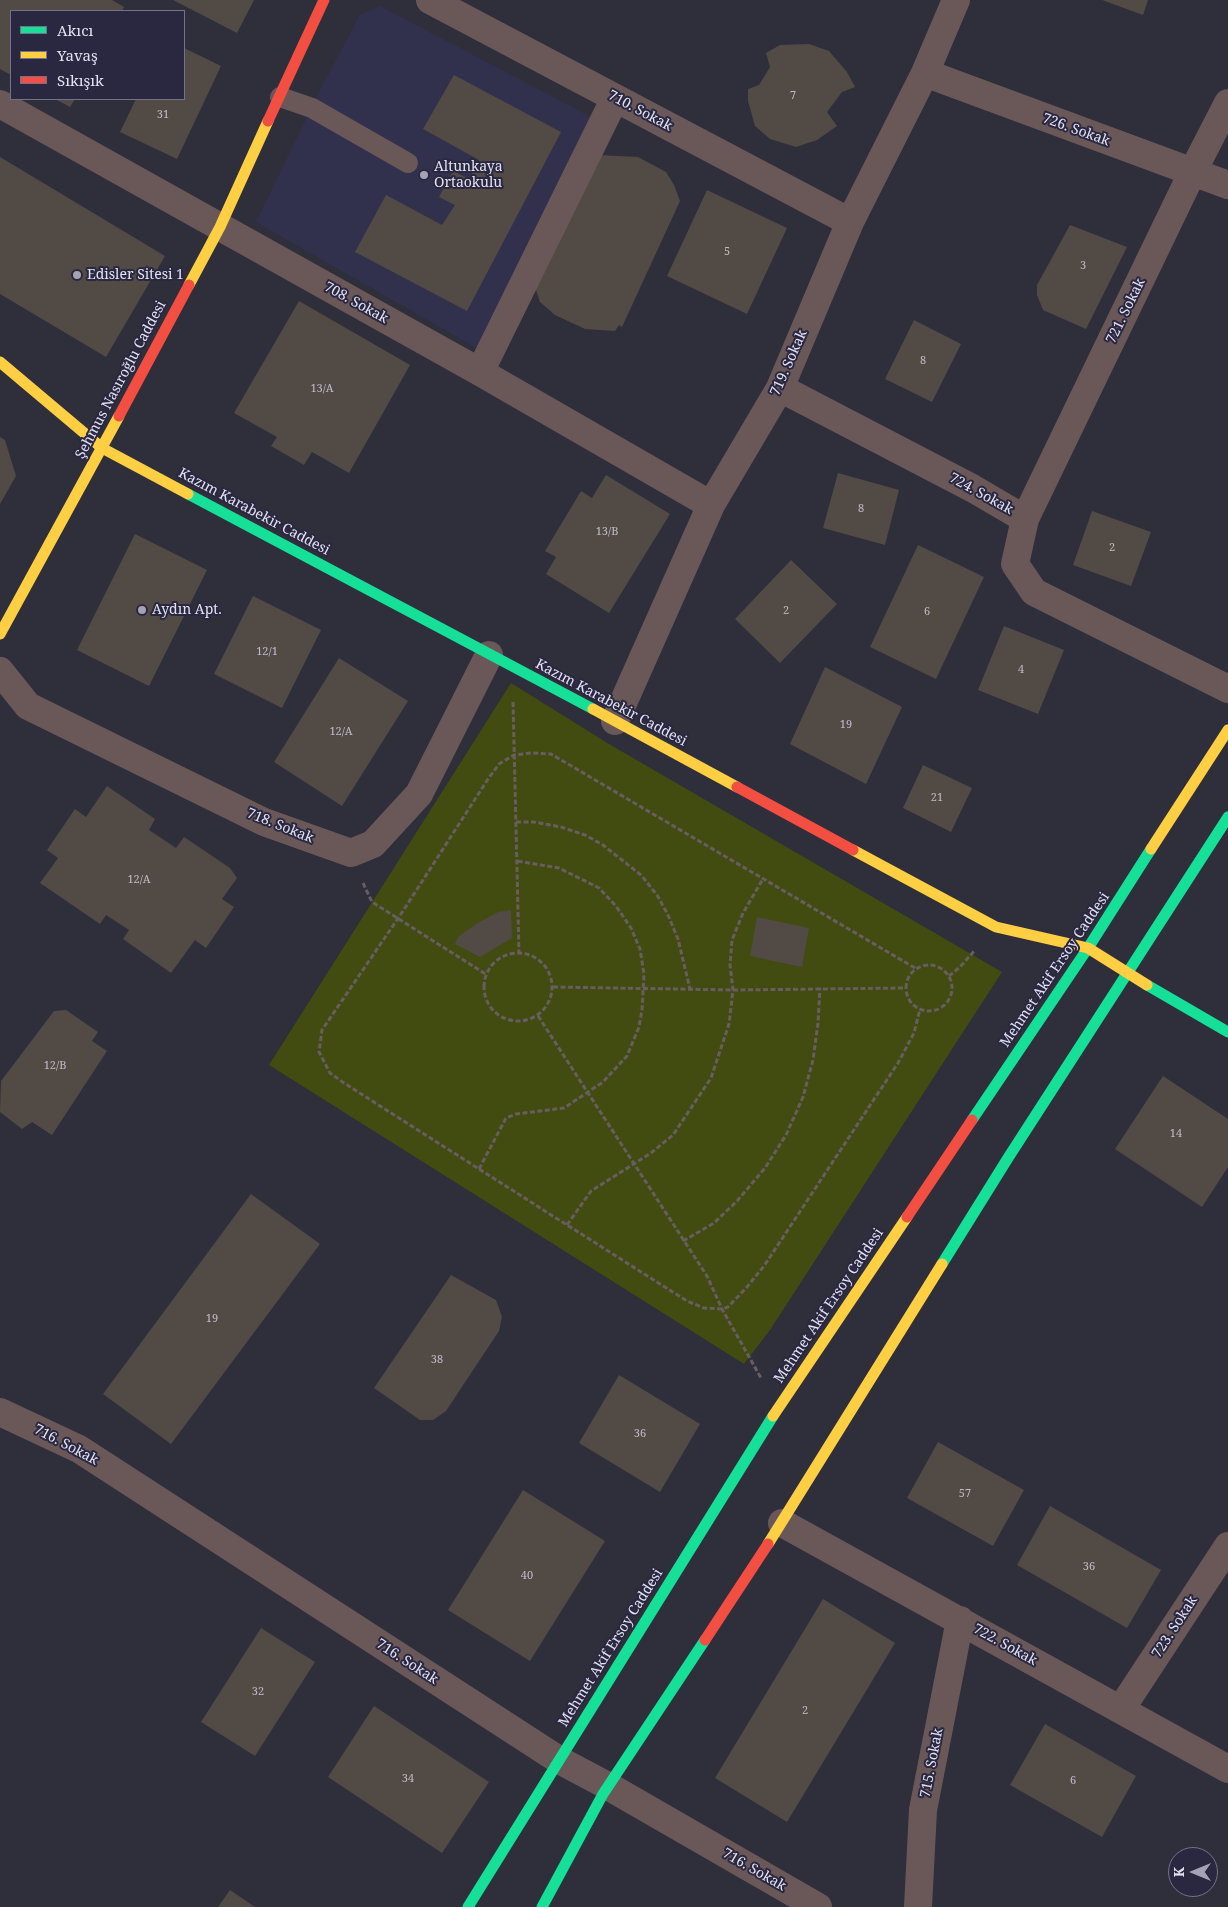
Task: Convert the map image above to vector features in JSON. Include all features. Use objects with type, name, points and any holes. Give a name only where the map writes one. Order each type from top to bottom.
[{"type":"street","name":"Şehmus Nasıroğlu Caddesi","points":[[0,634],[220,227],[324,0]]},
{"type":"street","name":"710. Sokak","points":[[430,0],[850,222]]},
{"type":"street","name":"719. Sokak","points":[[615,721],[711,505],[780,388],[850,222],[925,73],[956,0]]},
{"type":"street","name":"726. Sokak","points":[[925,73],[1228,185]]},
{"type":"street","points":[[480,372],[615,98]]},
{"type":"street","name":"721. Sokak","points":[[1025,519],[1192,173],[1228,103]]},
{"type":"street","name":"708. Sokak","points":[[0,104],[480,372],[711,505]]},
{"type":"street","name":"Kazım Karabekir Caddesi","points":[[0,362],[102,448],[615,721],[996,927],[1088,948],[1128,974],[1228,1032]]},
{"type":"street","name":"724. Sokak","points":[[780,388],[972,488],[1025,519],[1015,564],[1034,592],[1228,689]]},
{"type":"street","points":[[351,853],[373,844],[419,794],[501,661]]},
{"type":"street","name":"718. Sokak","points":[[0,671],[28,706],[264,822],[351,853]]},
{"type":"street","name":"Mehmet Akif Ersoy Caddesi","points":[[468,1907],[774,1414],[1088,948],[1228,730]]},
{"type":"street","points":[[542,1907],[608,1786],[782,1523],[1008,1158],[1228,817]]},
{"type":"street","name":"716. Sokak","points":[[0,1412],[79,1449],[559,1760],[608,1786],[818,1907]]},
{"type":"street","name":"722. Sokak","points":[[782,1523],[1228,1769]]},
{"type":"street","name":"723. Sokak","points":[[1121,1709],[1228,1546]]},
{"type":"street","name":"715. Sokak","points":[[918,1907],[924,1810],[960,1620]]},
{"type":"lane","points":[[280,97],[312,108],[408,163]]},
{"type":"path","points":[[501,661],[514,755],[519,953]]},
{"type":"path","points":[[916,968],[551,754],[531,753],[514,755],[499,764],[488,779],[398,918],[322,1030],[319,1052],[330,1073],[478,1169],[687,1301],[704,1308],[722,1309],[728,1307],[764,1266],[898,1063],[914,1033],[920,1009]]},
{"type":"path","points":[[516,822],[534,822],[562,827],[585,835],[603,845],[641,875],[657,895],[668,915],[678,939],[690,989]]},
{"type":"path","points":[[351,853],[372,902],[486,975]]},
{"type":"path","points":[[478,1169],[506,1118],[516,1114],[564,1108],[603,1082],[627,1056],[639,1027],[644,988],[640,949],[634,935],[616,906],[599,888],[559,868],[517,861]]},
{"type":"path","points":[[567,1225],[591,1191],[635,1164],[673,1135],[711,1078],[729,1024],[733,990],[730,965],[732,940],[743,913],[763,879]]},
{"type":"path","points":[[519,953],[537,958],[546,966],[551,976],[553,987],[549,1003],[538,1016],[527,1021],[516,1022],[505,1019],[495,1013],[488,1004],[484,993],[484,982],[486,975],[495,962],[504,956],[519,953]]},
{"type":"path","points":[[922,965],[937,966],[944,970],[952,983],[949,999],[945,1005],[930,1011],[920,1009],[910,1002],[905,988],[906,980],[916,968],[922,965]]},
{"type":"path","points":[[553,987],[733,990],[905,988]]},
{"type":"path","points":[[683,1241],[714,1223],[737,1200],[765,1168],[786,1135],[803,1098],[813,1060],[820,988]]},
{"type":"path","points":[[538,1016],[707,1276],[722,1309],[760,1376],[774,1414]]},
{"type":"shaded area","name":"Altunkaya Ortaokulu","points":[[380,6],[597,120],[480,350],[256,222],[321,88],[360,15]]},
{"type":"green space","points":[[511,683],[609,744],[1002,972],[770,1330],[744,1364],[269,1065]]},
{"type":"building","points":[[0,0],[112,0],[124,7],[122,10],[10,10],[10,74],[0,69]]},
{"type":"building","points":[[173,0],[254,0],[237,33]]},
{"type":"building","points":[[1102,0],[1148,0],[1143,15]]},
{"type":"building","points":[[809,44],[829,51],[847,72],[855,87],[842,92],[827,112],[837,126],[817,140],[796,147],[770,139],[755,126],[748,101],[748,89],[759,85],[770,67],[766,53],[780,45]]},
{"type":"building","points":[[185,48],[221,66],[177,159],[120,132],[136,100],[185,100]]},
{"type":"building","points":[[454,75],[561,132],[467,311],[355,252],[386,195],[442,225],[455,205],[439,197],[453,171],[469,179],[479,160],[423,129]]},
{"type":"building","points":[[57,100],[74,100],[70,107]]},
{"type":"building","points":[[597,155],[638,157],[666,172],[674,185],[680,201],[622,327],[619,325],[615,331],[585,329],[555,315],[540,302],[536,290],[537,278]]},
{"type":"building","name":"Edisler Sitesi 1","points":[[0,157],[165,256],[106,357],[0,294]]},
{"type":"building","points":[[707,190],[787,228],[747,314],[667,276]]},
{"type":"building","points":[[1070,225],[1127,247],[1086,329],[1043,310],[1037,295],[1037,285]]},
{"type":"building","points":[[299,301],[410,365],[349,473],[312,452],[304,465],[271,446],[277,437],[234,413]]},
{"type":"building","points":[[914,320],[961,344],[932,402],[885,379]]},
{"type":"building","points":[[0,437],[5,440],[16,476],[0,504]]},
{"type":"building","points":[[838,473],[899,490],[885,545],[823,528]]},
{"type":"building","points":[[606,475],[670,514],[609,613],[546,574],[556,557],[545,551],[581,491],[592,498]]},
{"type":"building","points":[[1092,511],[1151,532],[1131,586],[1073,565]]},
{"type":"building","name":"Aydın Apt.","points":[[135,534],[207,570],[149,686],[77,650]]},
{"type":"building","points":[[918,545],[984,577],[936,679],[870,647]]},
{"type":"building","points":[[791,560],[837,604],[780,663],[735,619]]},
{"type":"building","points":[[253,596],[321,630],[282,708],[214,674]]},
{"type":"building","points":[[1004,626],[1064,650],[1038,714],[978,690]]},
{"type":"building","points":[[339,658],[408,701],[342,806],[274,762]]},
{"type":"building","points":[[825,667],[902,707],[866,784],[790,744]]},
{"type":"building","points":[[923,765],[972,788],[951,832],[903,808]]},
{"type":"building","points":[[107,786],[155,819],[149,830],[176,848],[184,837],[230,868],[237,878],[222,899],[234,907],[206,948],[195,940],[171,973],[123,939],[129,930],[106,915],[100,924],[40,883],[58,858],[47,850],[75,809],[86,817]]},
{"type":"building","points":[[511,910],[512,938],[480,957],[455,944],[458,937],[476,924],[498,912]]},
{"type":"building","points":[[757,917],[809,928],[802,967],[750,956]]},
{"type":"building","points":[[66,1010],[98,1032],[92,1041],[107,1051],[52,1135],[32,1122],[22,1129],[0,1112],[1,1081],[54,1011]]},
{"type":"building","points":[[1163,1076],[1228,1119],[1228,1167],[1202,1207],[1115,1149]]},
{"type":"building","points":[[251,1194],[320,1244],[171,1444],[103,1394]]},
{"type":"building","points":[[451,1275],[496,1300],[502,1317],[499,1331],[446,1411],[433,1420],[420,1420],[374,1388]]},
{"type":"building","points":[[619,1375],[700,1424],[660,1492],[579,1443]]},
{"type":"building","points":[[938,1442],[1024,1490],[993,1546],[907,1498]]},
{"type":"building","points":[[523,1490],[605,1541],[530,1661],[448,1610]]},
{"type":"building","points":[[1050,1506],[1161,1570],[1127,1628],[1017,1565]]},
{"type":"building","points":[[823,1599],[895,1643],[787,1822],[715,1778]]},
{"type":"building","points":[[261,1628],[315,1662],[255,1756],[201,1722]]},
{"type":"building","points":[[374,1706],[489,1782],[442,1853],[328,1777]]},
{"type":"building","points":[[1045,1724],[1136,1776],[1102,1837],[1010,1785]]},
{"type":"building","points":[[230,1890],[255,1907],[218,1907]]},
{"type":"traffic: fast","points":[[188,494],[593,709]]},
{"type":"traffic: fast","points":[[942,1264],[1008,1158],[1228,817]]},
{"type":"traffic: fast","points":[[972,1120],[1088,948],[1151,849]]},
{"type":"traffic: fast","points":[[1147,985],[1228,1032]]},
{"type":"traffic: fast","points":[[468,1907],[773,1416]]},
{"type":"traffic: fast","points":[[542,1907],[603,1794],[705,1640]]},
{"type":"traffic: slow","points":[[189,285],[220,227],[268,121]]},
{"type":"traffic: slow","points":[[0,362],[102,448],[188,494]]},
{"type":"traffic: slow","points":[[0,634],[119,416]]},
{"type":"traffic: slow","points":[[593,709],[737,787]]},
{"type":"traffic: slow","points":[[1151,849],[1228,730]]},
{"type":"traffic: slow","points":[[853,850],[996,927],[1088,948],[1147,985]]},
{"type":"traffic: slow","points":[[773,1416],[907,1217]]},
{"type":"traffic: slow","points":[[768,1544],[942,1264]]},
{"type":"traffic: jam","points":[[268,121],[324,0]]},
{"type":"traffic: jam","points":[[119,416],[189,285]]},
{"type":"traffic: jam","points":[[737,787],[853,850]]},
{"type":"traffic: jam","points":[[907,1217],[972,1120]]},
{"type":"traffic: jam","points":[[705,1640],[768,1544]]},
{"type":"place","name":"Altunkaya Ortaokulu","points":[[424,175]]},
{"type":"place","name":"Edisler Sitesi 1","points":[[77,275]]},
{"type":"place","name":"Aydın Apt.","points":[[142,610]]}]
